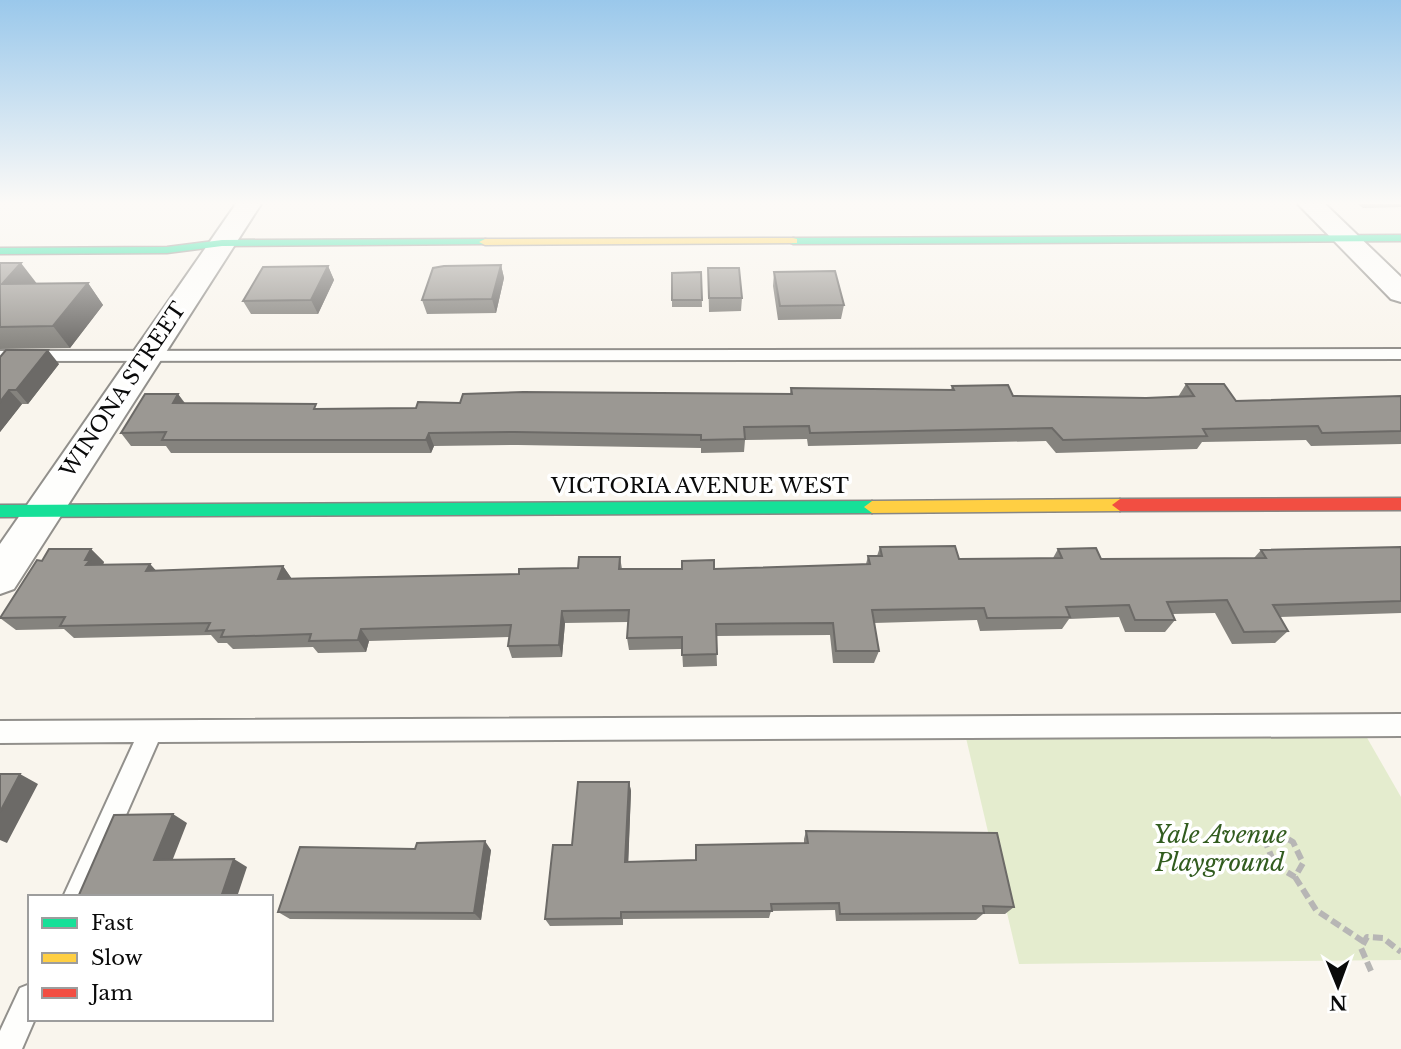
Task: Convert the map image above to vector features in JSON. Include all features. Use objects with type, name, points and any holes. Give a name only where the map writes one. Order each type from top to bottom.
[{"type":"main road","name":"VICTORIA AVENUE WEST","points":[[0,511],[1401,504]]},
{"type":"street","name":"WINONA STREET","points":[[0,578],[215,253]]},
{"type":"street","points":[[1360,253],[1401,293]]},
{"type":"lane","points":[[0,356],[1401,354]]},
{"type":"lane","points":[[0,732],[1401,724]]},
{"type":"lane","points":[[77,895],[151,731]]},
{"type":"lane","points":[[7,1049],[28,1002]]},
{"type":"path","points":[[1295,877],[1303,863],[1293,842],[1276,832],[1265,841],[1275,865],[1295,877],[1317,910],[1364,942]]},
{"type":"path","points":[[1371,971],[1361,948],[1367,937],[1383,938],[1401,952]]},
{"type":"green space","name":"Yale Avenue Playground","points":[[1366,736],[1401,797],[1401,960],[1019,964],[966,738]]},
{"type":"building","points":[[0,263],[21,263],[2,284],[88,283],[53,326],[0,327]]},
{"type":"building","points":[[501,265],[492,299],[422,300],[433,268]]},
{"type":"building","points":[[328,266],[311,300],[243,301],[263,267]]},
{"type":"building","points":[[708,268],[739,268],[742,298],[709,298]]},
{"type":"building","points":[[835,271],[844,305],[780,306],[774,272]]},
{"type":"building","points":[[701,272],[702,300],[672,300],[672,273]]},
{"type":"building","points":[[6,350],[48,350],[16,390],[9,390],[0,402],[0,357]]},
{"type":"building","points":[[1186,384],[1224,384],[1236,401],[1401,396],[1401,431],[1322,433],[1318,426],[1203,429],[1207,436],[1063,440],[1052,428],[810,433],[809,426],[744,427],[745,439],[701,440],[701,435],[515,432],[429,433],[426,440],[162,440],[166,432],[121,433],[145,394],[178,394],[173,403],[316,404],[314,409],[416,408],[418,402],[460,403],[463,394],[792,394],[791,388],[954,390],[952,386],[1008,385],[1013,396],[1194,396]]},
{"type":"building","points":[[955,546],[959,559],[1062,558],[1058,549],[1096,548],[1101,559],[1266,558],[1261,550],[1401,547],[1401,601],[1273,605],[1288,631],[1244,632],[1227,600],[1167,602],[1175,620],[1135,620],[1129,605],[1066,607],[1070,617],[987,618],[984,608],[872,610],[879,651],[836,651],[833,623],[716,624],[717,654],[682,655],[682,637],[627,638],[629,610],[562,611],[559,645],[508,646],[511,625],[361,629],[358,640],[309,641],[311,634],[221,637],[224,630],[206,631],[210,623],[60,626],[65,617],[0,618],[37,560],[42,561],[49,549],[91,549],[85,560],[90,560],[86,565],[150,564],[146,571],[283,566],[278,579],[519,574],[519,569],[578,568],[579,557],[620,557],[619,569],[682,569],[682,561],[714,560],[714,569],[870,564],[868,556],[882,556],[880,547]]},
{"type":"building","points":[[0,774],[20,774],[0,812]]},
{"type":"building","points":[[578,782],[629,782],[625,862],[696,860],[696,845],[808,843],[806,831],[997,833],[1014,907],[983,906],[984,913],[840,914],[839,903],[771,904],[772,911],[621,912],[621,918],[545,919],[553,845],[572,845]]},
{"type":"building","points":[[173,814],[154,860],[234,859],[222,895],[79,895],[114,815]]},
{"type":"building","points":[[485,841],[474,913],[278,912],[300,847],[415,849],[417,843]]},
{"type":"traffic: fast","points":[[0,511],[872,507]]},
{"type":"traffic: slow","points":[[872,507],[1120,505]]},
{"type":"traffic: jam","points":[[1120,505],[1401,504]]}]
